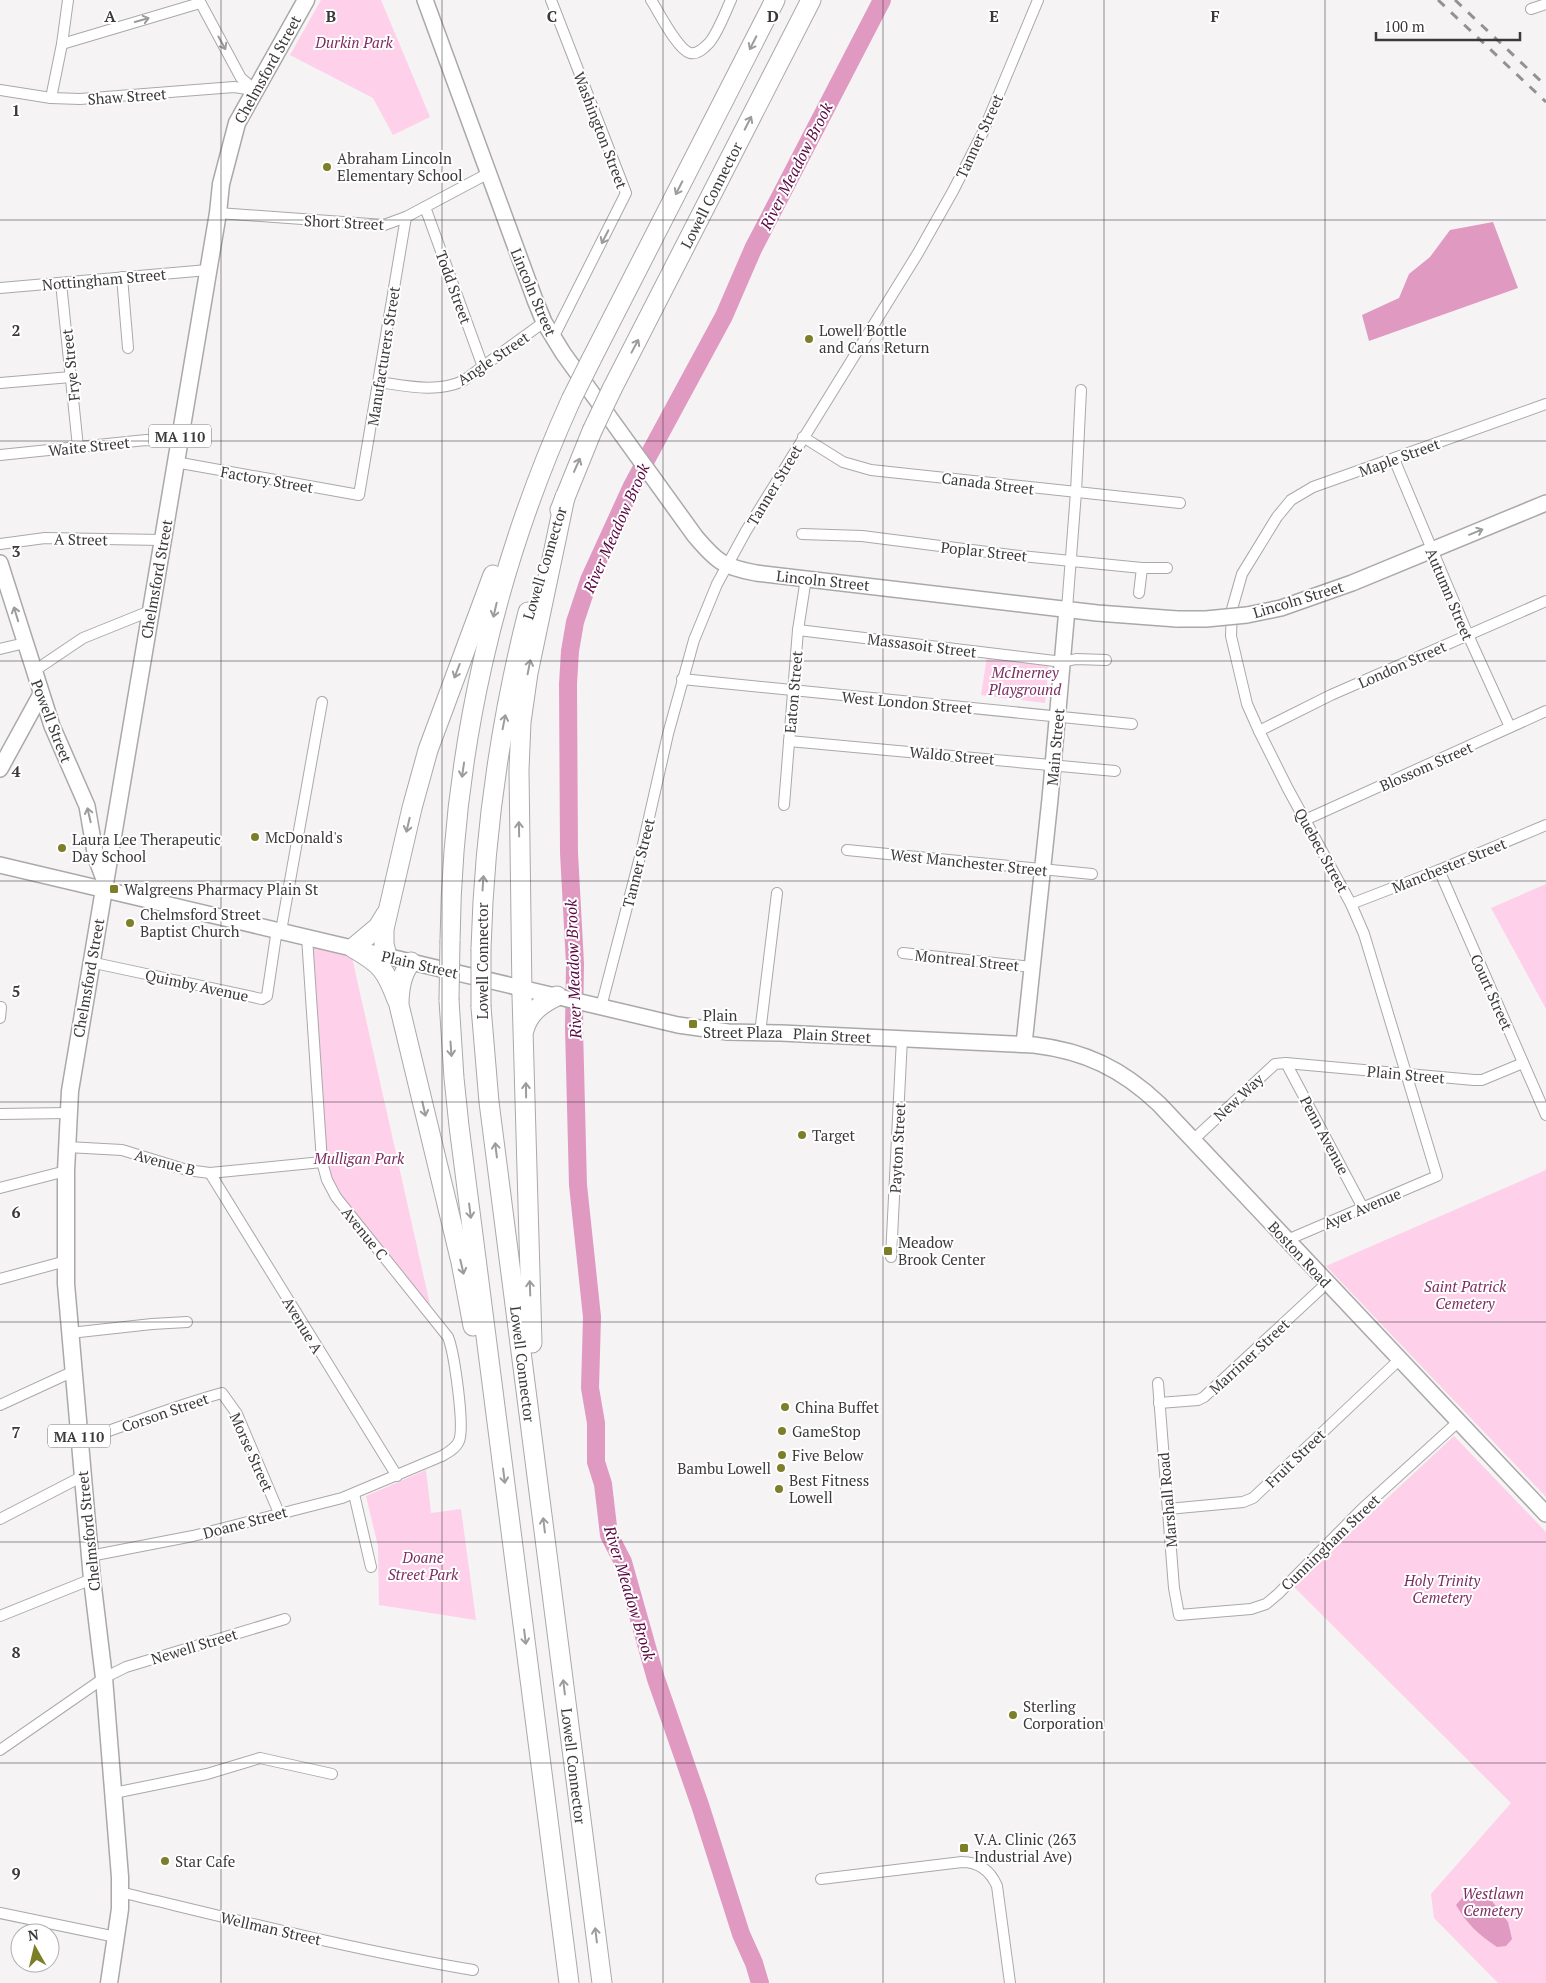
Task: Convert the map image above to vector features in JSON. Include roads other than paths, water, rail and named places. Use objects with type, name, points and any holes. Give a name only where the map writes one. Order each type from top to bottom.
[{"type":"highway","name":"Lowell Connector","points":[[569,1983],[457,1107],[449,1000],[451,885],[457,814],[467,740],[481,667],[498,598],[530,499],[571,400],[775,0]]},
{"type":"highway","name":"Lowell Connector","points":[[602,1983],[489,1102],[481,1007],[482,902],[488,831],[501,738],[520,644],[540,572],[565,497],[592,431],[612,389],[811,0]]},
{"type":"highway","points":[[387,956],[383,939],[389,908],[420,780],[435,728],[520,504],[550,449]]},
{"type":"highway","points":[[534,1442],[518,789],[521,722],[528,673],[565,497]]},
{"type":"highway","points":[[389,908],[378,927],[353,948],[379,964],[391,983],[399,1005],[460,1262],[500,1446]]},
{"type":"highway","points":[[399,1005],[401,983],[411,962]]},
{"type":"highway","points":[[524,1030],[531,1015],[542,1004],[557,996]]},
{"type":"main road","name":"Chelmsford Street","points":[[110,1983],[120,1892],[104,1678],[92,1579],[70,1333],[66,1261],[68,1113],[72,1073],[90,962],[218,214],[221,184],[233,134],[239,118],[306,0]]},
{"type":"street","points":[[51,98],[62,44],[68,0]]},
{"type":"street","name":"Lincoln Street","points":[[426,0],[487,174],[544,322],[553,338],[705,548],[716,560],[726,566],[756,573],[1097,613],[1177,619],[1206,619],[1247,615],[1281,608],[1352,583],[1546,504]]},
{"type":"street","name":"Washington Street","points":[[551,0],[626,193],[553,338]]},
{"type":"street","points":[[651,0],[678,42],[691,53],[697,53],[709,43],[731,0]]},
{"type":"street","name":"Tanner Street","points":[[595,1005],[641,853],[682,679],[701,620],[726,566],[918,253],[953,191],[983,132],[1038,0]]},
{"type":"street","points":[[62,44],[200,2],[241,78],[254,90]]},
{"type":"street","points":[[1531,9],[1546,4]]},
{"type":"street","name":"Shaw Street","points":[[0,90],[51,98],[80,99],[234,87],[254,90]]},
{"type":"street","name":"Short Street","points":[[218,214],[373,225],[393,223],[487,174]]},
{"type":"street","name":"Todd Street","points":[[425,207],[483,367]]},
{"type":"street","name":"Manufacturers Street","points":[[359,495],[406,217]]},
{"type":"street","name":"Nottingham Street","points":[[0,288],[208,270]]},
{"type":"street","points":[[122,277],[128,348]]},
{"type":"street","name":"Frye Street","points":[[61,283],[78,447]]},
{"type":"street","name":"Angle Street","points":[[379,382],[438,388],[463,381],[544,322]]},
{"type":"street","points":[[0,383],[71,378]]},
{"type":"street","name":"Main Street","points":[[1024,1044],[1058,716],[1076,492],[1081,390]]},
{"type":"street","name":"Maple Street","points":[[1268,532],[1290,500],[1313,488],[1546,404]]},
{"type":"street","name":"Canada Street","points":[[804,437],[843,462],[871,470],[1180,503]]},
{"type":"street","name":"Waite Street","points":[[0,456],[146,440],[179,442]]},
{"type":"street","name":"Autumn Street","points":[[1394,459],[1431,550],[1510,727]]},
{"type":"street","name":"Factory Street","points":[[175,462],[359,495]]},
{"type":"street","name":"Quebec Street","points":[[1268,532],[1242,574],[1234,596],[1231,636],[1243,685],[1248,704],[1259,731],[1351,904],[1376,971],[1437,1176]]},
{"type":"street","name":"Poplar Street","points":[[802,534],[862,536],[992,553],[1142,568],[1167,568]]},
{"type":"street","name":"A Street","points":[[0,544],[45,538],[162,540]]},
{"type":"street","name":"Powell Street","points":[[0,562],[40,694],[57,740],[87,806],[96,858],[104,884]]},
{"type":"street","points":[[1139,593],[1142,568]]},
{"type":"street","name":"Eaton Street","points":[[784,806],[798,630],[806,578]]},
{"type":"street","name":"London Street","points":[[1259,731],[1323,699],[1546,601]]},
{"type":"street","points":[[34,671],[83,638],[150,611]]},
{"type":"street","name":"Massasoit Street","points":[[798,630],[1062,662],[1076,658],[1106,660]]},
{"type":"street","points":[[0,649],[25,643]]},
{"type":"street","name":"West London Street","points":[[682,679],[1132,724]]},
{"type":"street","points":[[0,769],[4,756],[40,694]]},
{"type":"street","points":[[279,930],[322,702]]},
{"type":"street","name":"Blossom Street","points":[[1306,820],[1546,711]]},
{"type":"street","name":"Waldo Street","points":[[789,741],[1115,770]]},
{"type":"street","name":"Manchester Street","points":[[1351,904],[1439,870],[1546,825]]},
{"type":"street","name":"West Manchester Street","points":[[847,850],[1092,874]]},
{"type":"street","name":"Plain Street","points":[[0,865],[104,884],[307,937],[704,1030],[1024,1044]]},
{"type":"street","name":"Court Street","points":[[1439,870],[1546,1114]]},
{"type":"street","points":[[760,1033],[777,893]]},
{"type":"street","name":"Quimby Avenue","points":[[90,962],[262,999],[267,996],[279,930]]},
{"type":"street","name":"Avenue C","points":[[307,937],[322,1162],[326,1180],[336,1197],[442,1328],[451,1344],[461,1426],[458,1443],[442,1456],[397,1476]]},
{"type":"street","name":"Montreal Street","points":[[903,953],[1032,967]]},
{"type":"street","points":[[0,1018],[2,1007]]},
{"type":"street","name":"Payton Street","points":[[891,1257],[902,1038]]},
{"type":"street","name":"Boston Road","points":[[1024,1044],[1053,1048],[1086,1056],[1115,1070],[1144,1090],[1546,1514]]},
{"type":"street","name":"Plain Street","points":[[1286,1063],[1406,1075],[1482,1080],[1523,1063]]},
{"type":"street","name":"New Way","points":[[1193,1140],[1271,1066],[1286,1063]]},
{"type":"street","name":"Penn Avenue","points":[[1286,1063],[1363,1208]]},
{"type":"street","points":[[0,1114],[68,1113]]},
{"type":"street","name":"Avenue B","points":[[67,1147],[122,1150],[187,1170],[210,1173],[322,1162]]},
{"type":"street","points":[[0,1188],[66,1171]]},
{"type":"street","name":"Avenue A","points":[[210,1173],[397,1476]]},
{"type":"street","name":"Ayer Avenue","points":[[1287,1240],[1437,1176]]},
{"type":"street","points":[[0,1279],[66,1261]]},
{"type":"street","name":"Marriner Street","points":[[1159,1404],[1198,1400],[1204,1397],[1327,1283]]},
{"type":"street","points":[[70,1333],[187,1322]]},
{"type":"street","name":"Fruit Street","points":[[1168,1509],[1243,1502],[1253,1498],[1400,1359]]},
{"type":"street","points":[[0,1405],[74,1371]]},
{"type":"street","name":"Marshall Road","points":[[1158,1384],[1174,1588],[1179,1615]]},
{"type":"street","name":"Corson Street","points":[[80,1441],[178,1405],[222,1393]]},
{"type":"street","name":"Morse Street","points":[[222,1393],[237,1414],[279,1513]]},
{"type":"street","name":"Cunningham Street","points":[[1179,1615],[1251,1609],[1266,1604],[1362,1509],[1459,1422]]},
{"type":"street","points":[[0,1519],[83,1476]]},
{"type":"street","name":"Doane Street","points":[[90,1556],[193,1536],[324,1503],[354,1494],[397,1476]]},
{"type":"street","points":[[354,1494],[370,1567]]},
{"type":"street","points":[[0,1616],[92,1579]]},
{"type":"street","name":"Newell Street","points":[[0,1750],[104,1678],[126,1667],[285,1619]]},
{"type":"street","points":[[114,1792],[207,1774],[260,1758],[332,1774]]},
{"type":"street","points":[[821,1879],[962,1862],[977,1864],[989,1872],[997,1886],[1010,1983]]},
{"type":"street","name":"Wellman Street","points":[[120,1892],[302,1936],[473,1970]]},
{"type":"street","points":[[0,1913],[116,1938]]},
{"type":"waterway","name":"River Meadow Brook","points":[[760,1983],[754,1963],[741,1934],[700,1805],[656,1679],[623,1562],[609,1535],[603,1484],[596,1462],[596,1423],[590,1388],[592,1317],[578,1185],[574,1028],[575,964],[569,853],[568,684],[570,651],[575,622],[589,580],[632,486],[724,316],[753,249],[882,0]]},
{"type":"railway","points":[[1438,0],[1546,102]]},
{"type":"railway","points":[[1455,0],[1546,86]]},
{"type":"place","name":"Abraham Lincoln Elementary School","points":[[327,167]]},
{"type":"place","name":"Lowell Bottle and Cans Return","points":[[809,339]]},
{"type":"place","name":"McDonald's","points":[[255,837]]},
{"type":"place","name":"Laura Lee Therapeutic Day School","points":[[62,848]]},
{"type":"place","name":"Walgreens Pharmacy Plain St","points":[[114,889]]},
{"type":"place","name":"Chelmsford Street Baptist Church","points":[[130,923]]},
{"type":"place","name":"Plain Street Plaza","points":[[693,1024]]},
{"type":"place","name":"Target","points":[[802,1135]]},
{"type":"place","name":"Meadow Brook Center","points":[[888,1251]]},
{"type":"place","name":"China Buffet","points":[[785,1407]]},
{"type":"place","name":"GameStop","points":[[782,1431]]},
{"type":"place","name":"Five Below","points":[[782,1455]]},
{"type":"place","name":"Bambu Lowell","points":[[781,1468]]},
{"type":"place","name":"Best Fitness Lowell","points":[[779,1489]]},
{"type":"place","name":"Sterling Corporation","points":[[1013,1715]]},
{"type":"place","name":"V.A. Clinic (263 Industrial Ave)","points":[[964,1848]]},
{"type":"place","name":"Star Cafe","points":[[165,1861]]},
{"type":"park label","name":"Durkin Park","points":[[354,42]]},
{"type":"park label","name":"McInerney Playground","points":[[1025,680]]},
{"type":"park label","name":"Mulligan Park","points":[[359,1158]]},
{"type":"park label","name":"Saint Patrick Cemetery","points":[[1465,1294]]},
{"type":"park label","name":"Doane Street Park","points":[[423,1566]]},
{"type":"park label","name":"Holy Trinity Cemetery","points":[[1442,1588]]},
{"type":"park label","name":"Westlawn Cemetery","points":[[1493,1902]]}]
